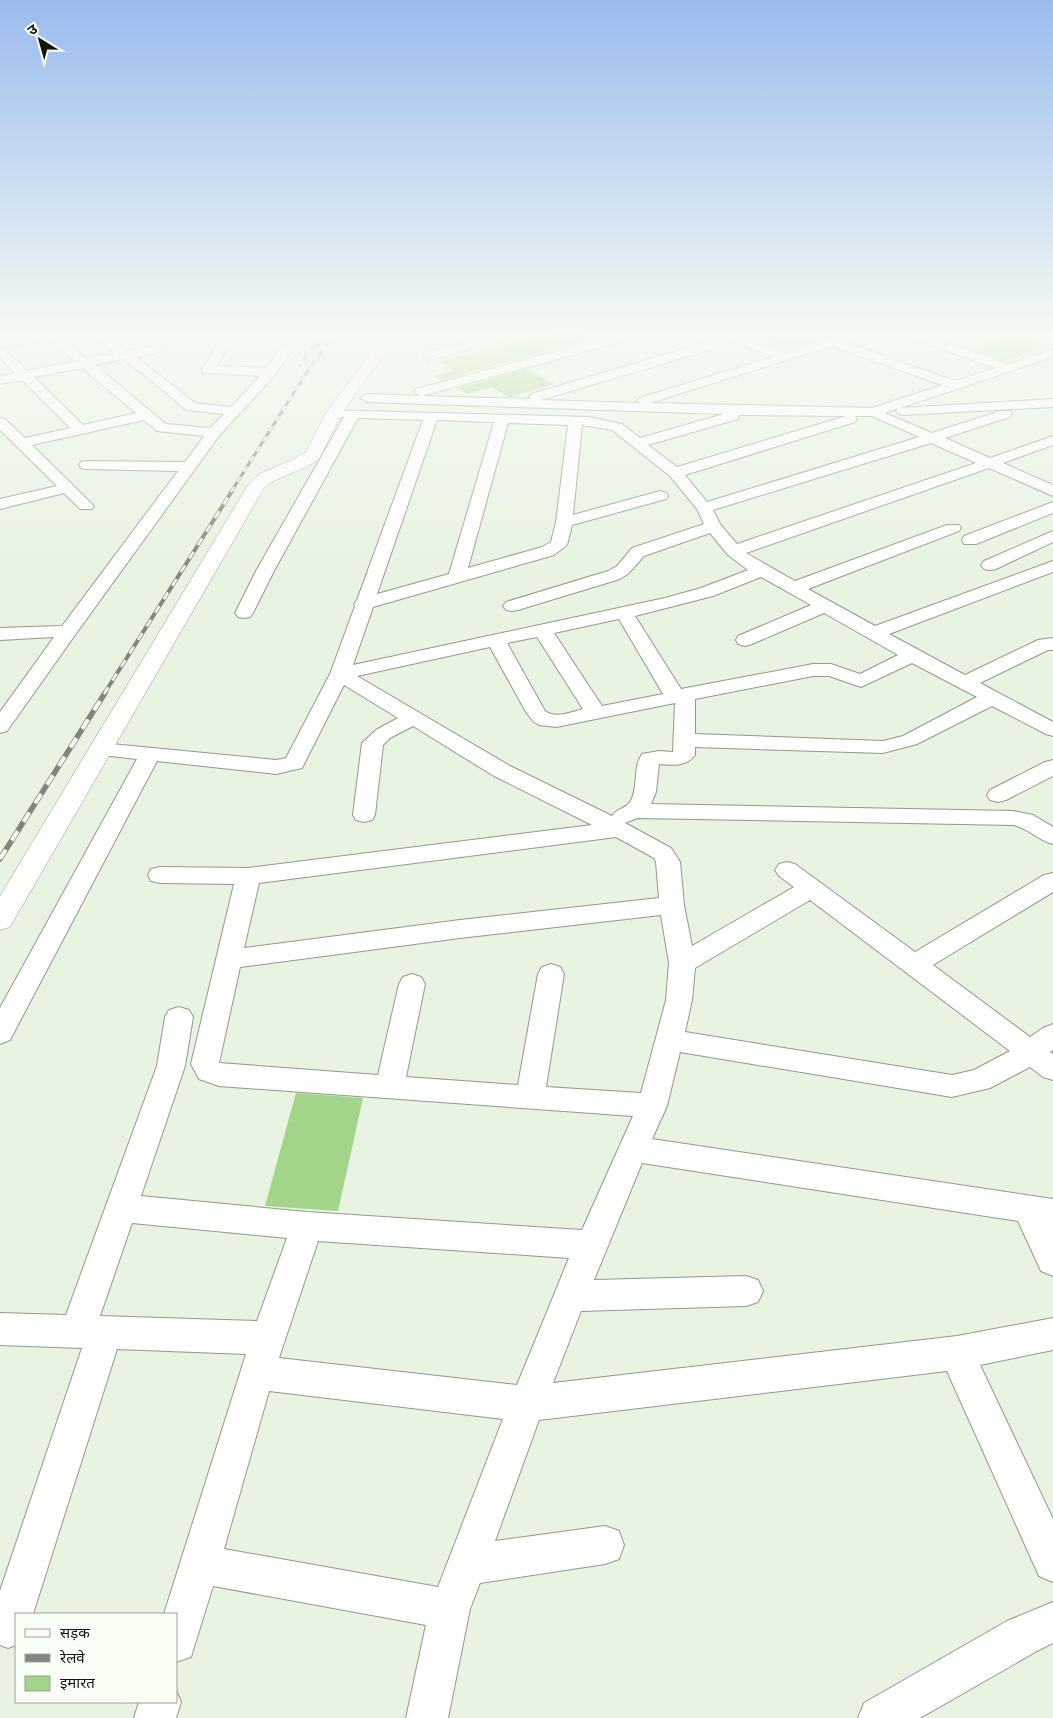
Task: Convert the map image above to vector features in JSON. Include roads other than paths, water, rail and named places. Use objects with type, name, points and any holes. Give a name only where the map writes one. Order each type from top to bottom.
[{"type":"street","points":[[65,415],[80,430]]},
{"type":"street","points":[[22,443],[146,415]]},
{"type":"street","points":[[147,415],[158,426],[167,430],[214,433]]},
{"type":"street","points":[[0,728],[68,631],[214,433],[231,415]]},
{"type":"street","points":[[0,920],[257,485],[264,478],[300,464],[313,455],[339,415]]},
{"type":"street","points":[[244,612],[340,415]]},
{"type":"street","points":[[413,415],[502,420],[596,422],[617,427],[675,473],[704,508],[713,526],[734,551],[760,571],[1053,730]]},
{"type":"street","points":[[617,427],[660,415]]},
{"type":"street","points":[[638,443],[735,415]]},
{"type":"street","points":[[675,473],[863,415]]},
{"type":"street","points":[[880,415],[1053,490]]},
{"type":"street","points":[[704,508],[867,459],[996,415]]},
{"type":"street","points":[[101,749],[276,766],[294,763],[340,674],[363,604],[431,417]]},
{"type":"street","points":[[457,577],[502,420]]},
{"type":"street","points":[[0,422],[86,506]]},
{"type":"street","points":[[363,604],[560,545],[576,422]]},
{"type":"street","points":[[734,551],[924,487],[988,463],[1048,445]]},
{"type":"street","points":[[86,465],[189,467]]},
{"type":"street","points":[[0,504],[67,488]]},
{"type":"street","points":[[564,522],[660,496]]},
{"type":"street","points":[[970,540],[1053,507]]},
{"type":"street","points":[[512,606],[614,575],[627,567],[633,555],[638,552],[713,526]]},
{"type":"street","points":[[793,588],[953,528]]},
{"type":"street","points":[[990,565],[1053,536]]},
{"type":"street","points":[[874,633],[1053,566]]},
{"type":"street","points":[[340,674],[495,639],[624,613],[707,592],[760,571]]},
{"type":"street","points":[[1027,575],[1053,587]]},
{"type":"street","points":[[745,640],[825,606]]},
{"type":"street","points":[[620,820],[643,802],[650,759],[654,756],[681,758],[685,752],[680,695],[624,613]]},
{"type":"street","points":[[542,630],[596,712]]},
{"type":"street","points":[[0,634],[68,631]]},
{"type":"street","points":[[495,639],[540,718],[556,721],[819,669],[831,670],[861,681],[912,655]]},
{"type":"street","points":[[964,683],[1035,648],[1045,644],[1053,644]]},
{"type":"street","points":[[340,674],[502,771],[620,820],[663,853],[668,862],[672,905],[682,963],[679,1000],[652,1106],[590,1245],[527,1404],[450,1610],[427,1718]]},
{"type":"street","points":[[685,740],[868,747],[889,746],[910,740],[991,698]]},
{"type":"street","points":[[364,815],[373,743],[383,734],[413,718]]},
{"type":"street","points":[[0,1032],[150,754]]},
{"type":"street","points":[[998,795],[1053,766]]},
{"type":"street","points":[[160,875],[248,876],[620,820],[1013,818],[1026,820],[1053,837]]},
{"type":"street","points":[[787,870],[1053,1069]]},
{"type":"street","points":[[248,876],[205,1064],[209,1071],[219,1075],[652,1106]]},
{"type":"street","points":[[915,964],[1053,881]]},
{"type":"street","points":[[682,963],[812,888]]},
{"type":"street","points":[[228,959],[460,929],[672,905]]},
{"type":"street","points":[[530,1097],[551,974]]},
{"type":"street","points":[[390,1087],[412,984]]},
{"type":"street","points":[[8,1628],[91,1332],[121,1208],[171,1066],[179,1017]]},
{"type":"street","points":[[669,1040],[952,1086],[970,1084],[985,1079],[1030,1052],[1053,1035]]},
{"type":"street","points":[[632,1149],[1041,1212],[1053,1261]]},
{"type":"street","points":[[121,1208],[307,1226],[590,1245]]},
{"type":"street","points":[[178,1635],[257,1372],[307,1226]]},
{"type":"street","points":[[571,1296],[746,1291]]},
{"type":"street","points":[[0,1329],[269,1338]]},
{"type":"street","points":[[257,1372],[527,1404],[957,1353],[1053,1334]]},
{"type":"street","points":[[957,1353],[1053,1562]]},
{"type":"street","points":[[468,1565],[605,1545]]},
{"type":"street","points":[[198,1564],[450,1610]]},
{"type":"street","points":[[879,1718],[1022,1636],[1053,1622]]},
{"type":"street","points":[[155,1718],[160,1703]]},
{"type":"railway","points":[[231,492],[280,415]]},
{"type":"railway","points":[[104,694],[232,491]]},
{"type":"railway","points":[[0,859],[105,693]]}]
